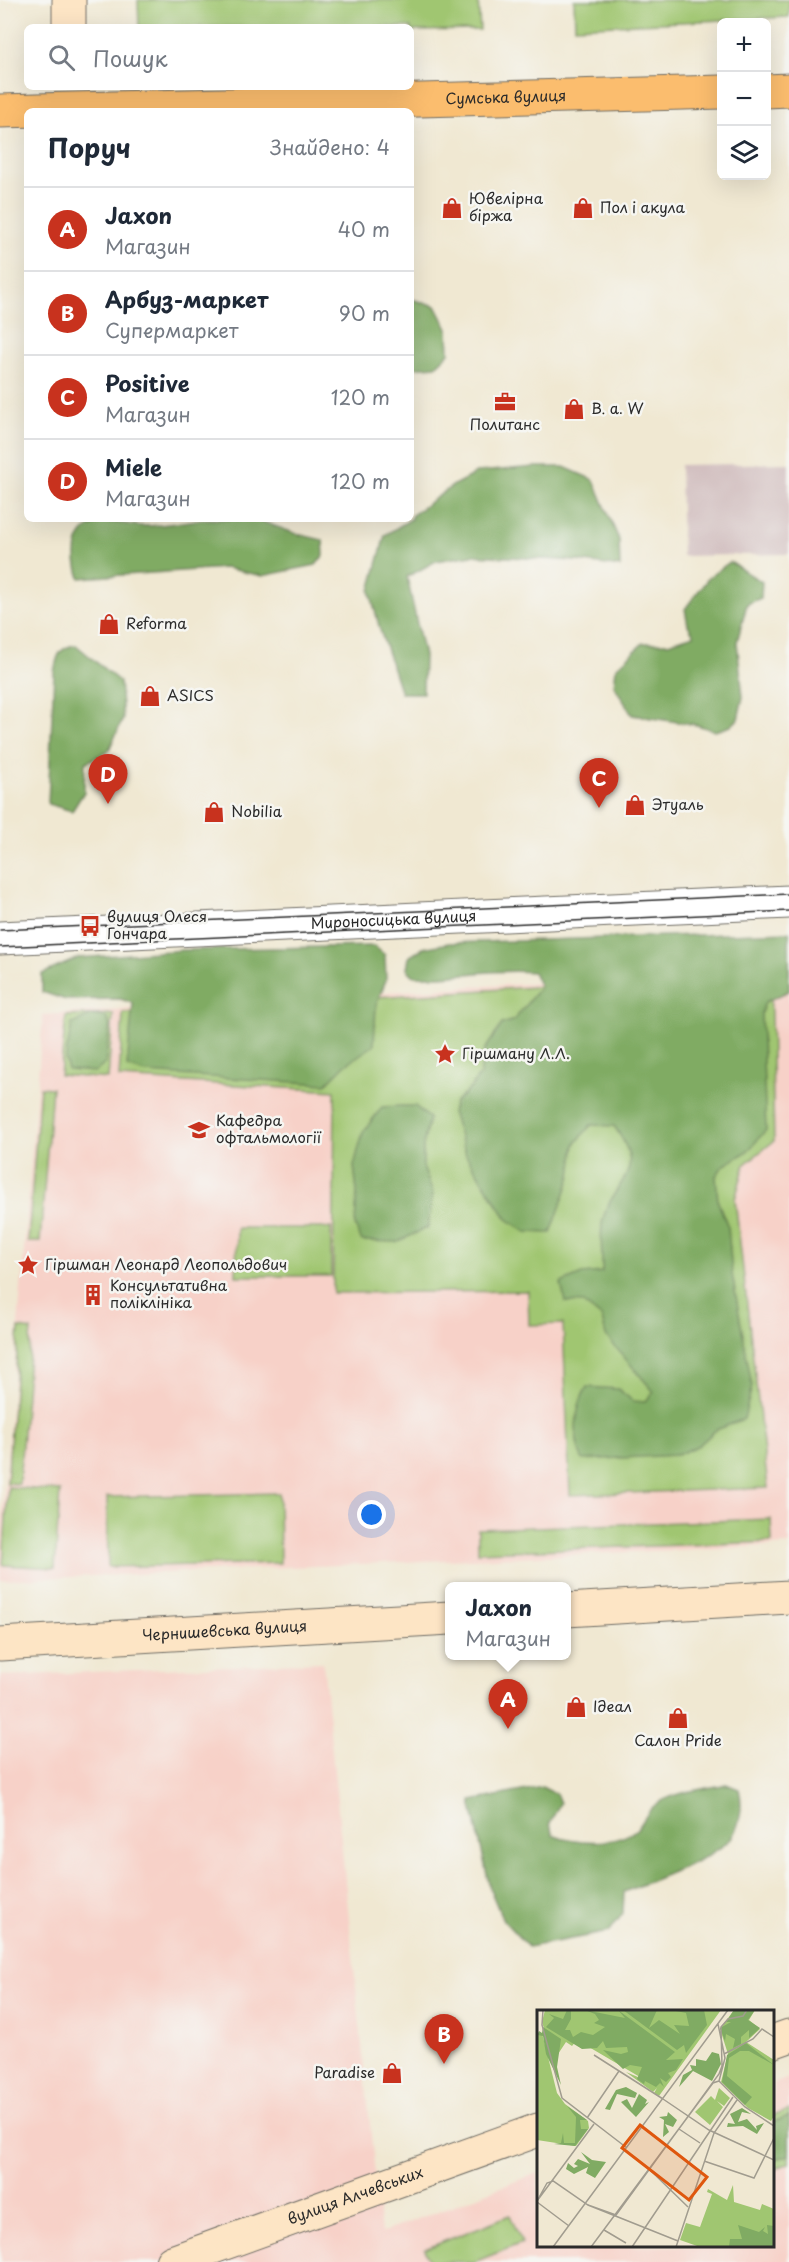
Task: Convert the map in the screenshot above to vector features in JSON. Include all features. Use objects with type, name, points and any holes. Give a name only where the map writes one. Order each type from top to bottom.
[{"type":"main road","points":[[771,91],[789,90]]},
{"type":"main road","name":"Сумська вулиця","points":[[174,108],[717,92]]},
{"type":"main road","name":"Сумська вулиця","points":[[0,111],[24,111]]},
{"type":"street","points":[[69,0],[69,24]]},
{"type":"street","points":[[71,90],[71,108]]},
{"type":"street","name":"Мироносицька вулиця","points":[[0,938],[789,902]]},
{"type":"street","points":[[571,1610],[789,1597]]},
{"type":"street","name":"Чернишевська вулиця","points":[[0,1644],[445,1618]]},
{"type":"street","points":[[774,2041],[789,2036]]},
{"type":"street","name":"вулиця Алчевських","points":[[172,2262],[537,2130]]},
{"type":"shaded area","points":[[789,463],[789,554],[682,556],[680,465]]},
{"type":"shaded area","points":[[789,971],[789,1545],[0,1580],[0,1547],[43,1015],[464,987]]},
{"type":"shaded area","points":[[323,1662],[381,2233],[537,2173],[537,2247],[774,2247],[774,2084],[789,2078],[789,2262],[0,2262],[0,1676]]},
{"type":"green space","points":[[138,0],[478,0],[480,30],[414,31],[414,24],[139,24]]},
{"type":"green space","points":[[574,0],[789,0],[789,17],[717,18],[717,20],[575,27]]},
{"type":"green space","points":[[414,300],[436,306],[448,329],[449,353],[436,366],[414,368]]},
{"type":"green space","points":[[564,467],[594,480],[619,540],[620,567],[577,561],[472,555],[436,561],[407,577],[424,656],[423,693],[401,693],[370,591],[385,535],[406,522],[414,522],[414,514],[454,485],[478,472]]},
{"type":"green space","points":[[106,522],[139,526],[263,522],[323,540],[324,555],[316,565],[262,576],[225,568],[80,578],[76,550],[87,528]]},
{"type":"green space","points":[[730,562],[762,582],[761,598],[747,604],[737,642],[743,697],[738,719],[731,726],[715,731],[697,725],[632,715],[614,685],[616,668],[643,643],[668,643],[694,635],[688,625],[685,609],[709,577]]},
{"type":"green space","points":[[76,645],[120,682],[123,719],[108,752],[85,763],[84,792],[72,811],[48,804],[54,672],[56,661],[62,650]]},
{"type":"green space","points":[[789,932],[789,991],[765,1002],[761,1013],[766,1130],[748,1151],[723,1166],[716,1176],[718,1202],[728,1227],[732,1274],[752,1386],[744,1419],[716,1430],[699,1445],[677,1455],[583,1460],[577,1443],[576,1423],[587,1387],[618,1389],[633,1401],[645,1402],[654,1392],[606,1336],[602,1318],[583,1303],[565,1302],[561,1283],[582,1274],[602,1272],[603,1219],[626,1174],[629,1155],[614,1126],[591,1125],[575,1144],[571,1176],[551,1233],[526,1232],[507,1219],[466,1155],[452,1112],[455,1102],[467,1092],[480,1075],[484,1051],[502,1024],[514,1020],[540,987],[533,972],[503,971],[414,976],[407,969],[409,957],[423,948],[449,943]]},
{"type":"green space","points":[[374,946],[385,955],[386,980],[376,1005],[374,1045],[345,1065],[326,1084],[146,1073],[127,1067],[133,1003],[120,999],[66,1000],[42,992],[42,974],[78,958],[183,950]]},
{"type":"green space","points":[[770,972],[774,1141],[745,1164],[735,1199],[768,1488],[570,1495],[563,1324],[529,1325],[528,1291],[333,1293],[335,1091],[119,1078],[123,1013]]},
{"type":"green space","points":[[113,1014],[108,1079],[60,1075],[66,1016]]},
{"type":"green space","points":[[92,1015],[106,1017],[110,1025],[105,1064],[95,1072],[68,1070],[65,1060],[72,1024]]},
{"type":"green space","points":[[40,1087],[52,1088],[40,1242],[28,1242]]},
{"type":"green space","points":[[415,1106],[429,1118],[423,1146],[423,1167],[433,1193],[428,1227],[398,1242],[362,1241],[355,1226],[357,1191],[354,1166],[363,1132],[382,1107]]},
{"type":"green space","points":[[237,1228],[331,1228],[331,1276],[236,1276]]},
{"type":"green space","points":[[19,1328],[31,1330],[19,1484],[7,1483]]},
{"type":"green space","points":[[8,1487],[60,1491],[55,1568],[3,1565]]},
{"type":"green space","points":[[279,1493],[280,1563],[108,1567],[107,1497]]},
{"type":"green space","points":[[771,1519],[772,1542],[478,1552],[478,1529]]},
{"type":"green space","points":[[726,1784],[739,1789],[741,1801],[739,1821],[731,1838],[723,1846],[697,1861],[624,1892],[623,1913],[609,1932],[528,1947],[503,1920],[490,1889],[471,1801],[542,1787],[556,1794],[560,1803],[550,1823],[552,1834],[594,1842],[626,1836],[640,1825],[651,1809],[670,1797]]},
{"type":"green space","points":[[789,2110],[789,2163],[774,2170],[774,2115]]},
{"type":"green space","points":[[789,2116],[789,2155],[774,2160],[774,2122]]},
{"type":"green space","points":[[510,2215],[522,2243],[474,2262],[430,2262],[425,2249]]},
{"type":"tram line","points":[[0,930],[789,894]]},
{"type":"tram line","points":[[0,947],[789,911]]},
{"type":"place","name":"Ювелірна біржа","points":[[452,208]]},
{"type":"place","name":"Пол і акула","points":[[583,208]]},
{"type":"place","name":"Политанс","points":[[505,402]]},
{"type":"place","name":"B. a. W","points":[[574,409]]},
{"type":"place","name":"Reforma","points":[[109,624]]},
{"type":"place","name":"ASICS","points":[[150,696]]},
{"type":"place","name":"Miele","points":[[108,804]]},
{"type":"place","name":"Этуаль","points":[[635,805]]},
{"type":"place","name":"Positive","points":[[599,808]]},
{"type":"place","name":"Nobilia","points":[[214,812]]},
{"type":"place","name":"вулиця Олеся Гончара","points":[[90,926]]},
{"type":"place","name":"Гіршману Л.Л.","points":[[445,1054]]},
{"type":"place","name":"Кафедра офтальмології","points":[[199,1130]]},
{"type":"place","name":"Гіршман Леонард Леопольдович","points":[[28,1265]]},
{"type":"place","name":"Консультативна поліклініка","points":[[93,1295]]},
{"type":"place","name":"Ідеал","points":[[576,1707]]},
{"type":"place","name":"Салон Pride","points":[[678,1718]]},
{"type":"place","name":"Jaxon","points":[[508,1729]]},
{"type":"place","name":"Арбуз-маркет","points":[[444,2064]]},
{"type":"place","name":"Paradise","points":[[392,2073]]}]
